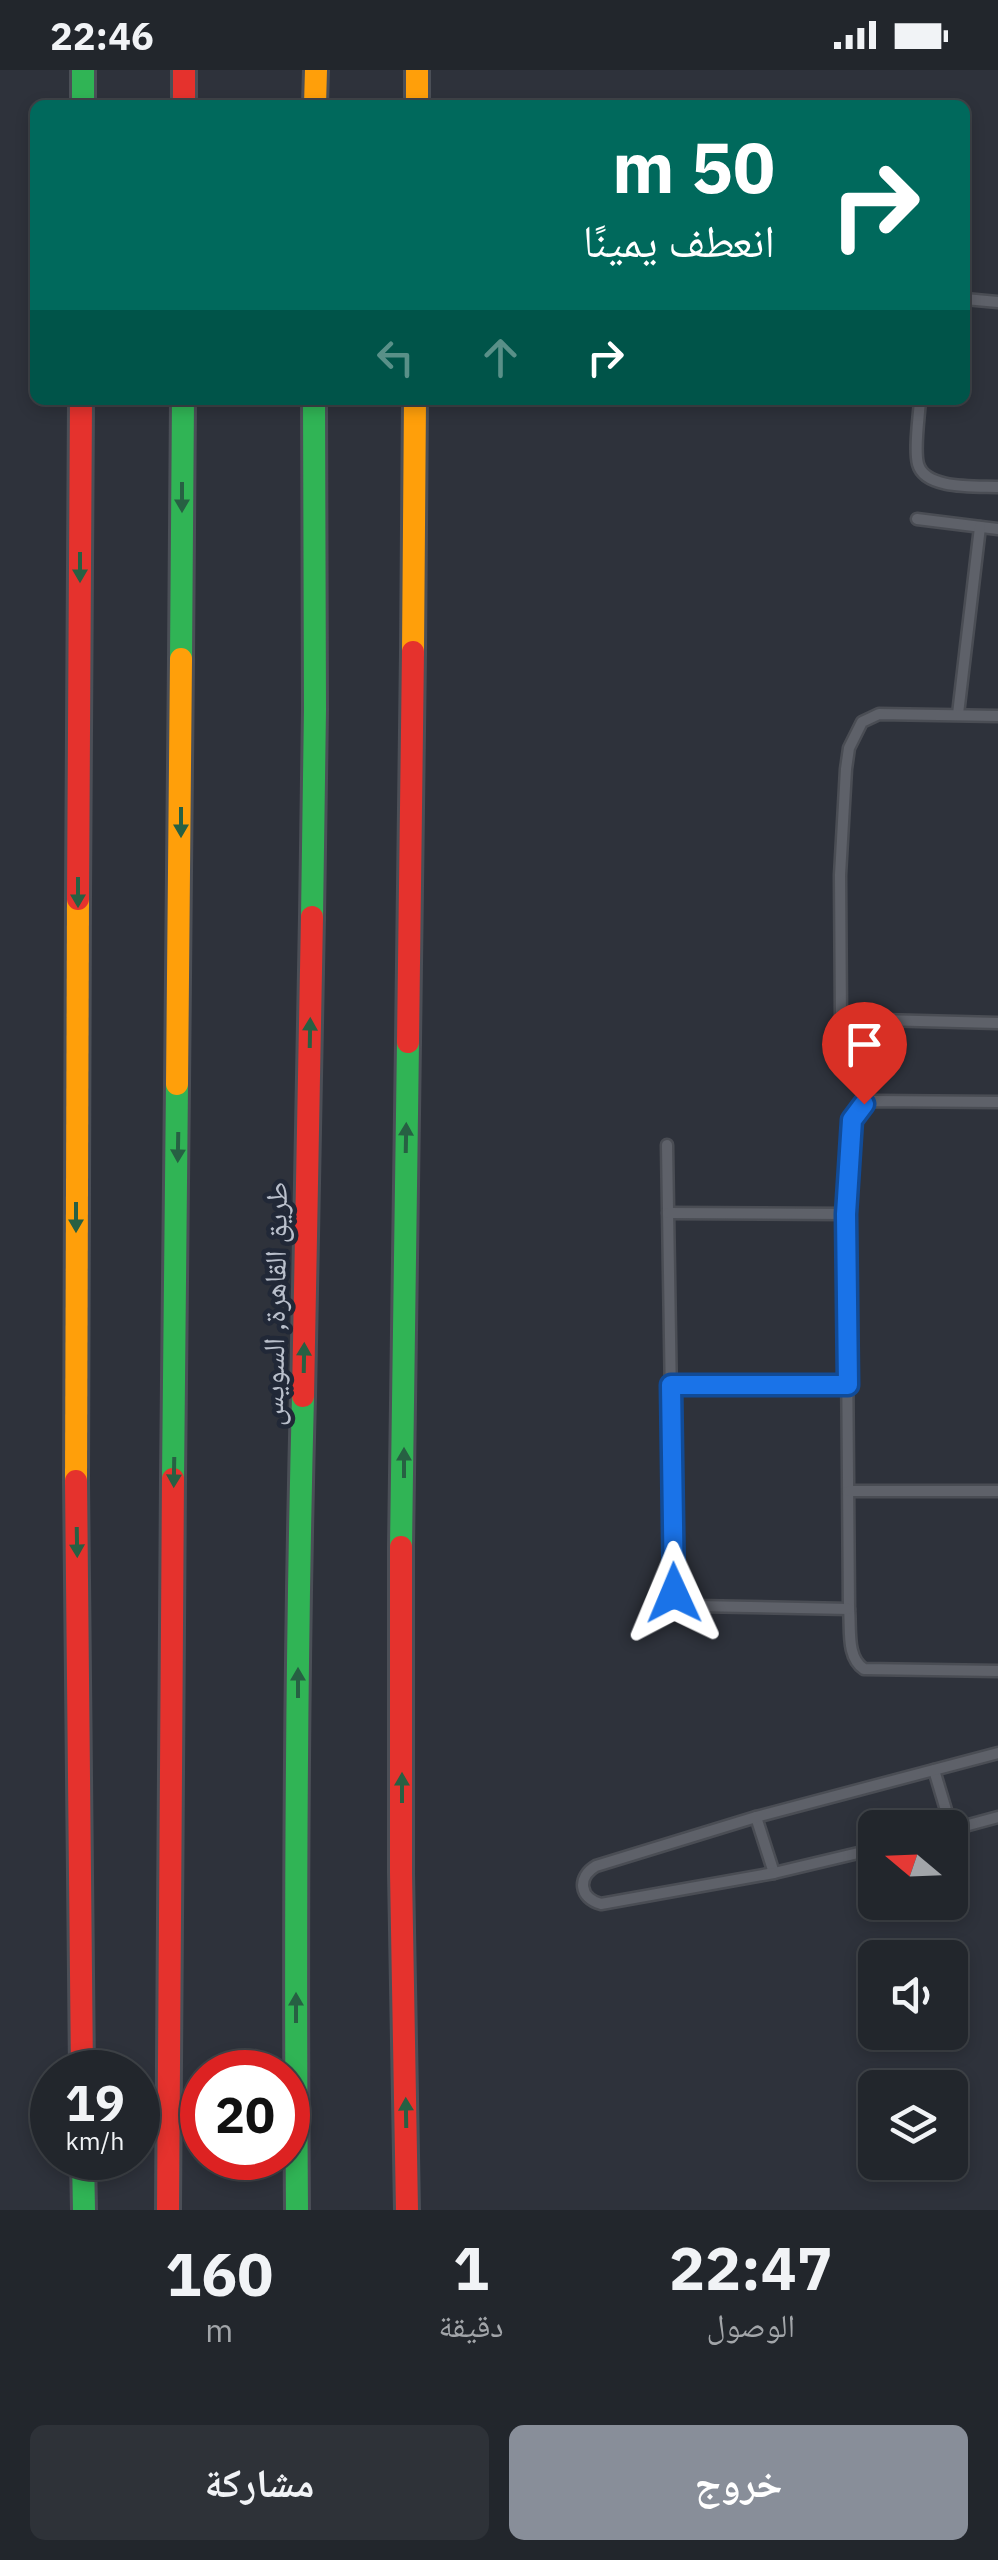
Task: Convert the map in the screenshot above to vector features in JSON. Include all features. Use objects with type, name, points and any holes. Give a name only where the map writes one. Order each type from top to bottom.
[{"type":"highway","points":[[83,70],[83,100]]},
{"type":"highway","points":[[184,70],[184,100]]},
{"type":"highway","points":[[315,100],[316,70]]},
{"type":"highway","points":[[417,70],[417,100]]},
{"type":"highway","points":[[81,405],[74,1368],[82,2050]]},
{"type":"highway","points":[[168,2210],[182,405]]},
{"type":"highway","name":"طريق القاهرة, السويس","points":[[297,2210],[298,1605],[316,709],[314,405]]},
{"type":"highway","points":[[407,2210],[402,1853],[415,405]]},
{"type":"highway","points":[[83,2180],[84,2210]]},
{"type":"lane","points":[[970,299],[998,302]]},
{"type":"lane","points":[[920,405],[917,463],[925,476],[938,483],[998,487]]},
{"type":"lane","points":[[917,520],[998,530]]},
{"type":"lane","points":[[958,714],[980,527]]},
{"type":"lane","points":[[998,716],[879,714],[862,722],[849,748],[840,875],[841,1019],[998,1022]]},
{"type":"lane","points":[[998,1102],[874,1100],[864,1104],[852,1120],[846,1214],[852,1655],[864,1669],[998,1671]]},
{"type":"lane","points":[[667,1145],[674,1593],[694,1606],[850,1610]]},
{"type":"lane","points":[[668,1213],[846,1214]]},
{"type":"lane","points":[[671,1385],[848,1385]]},
{"type":"lane","points":[[849,1491],[998,1492]]},
{"type":"lane","points":[[858,1852],[774,1874],[601,1904],[592,1902],[582,1887],[588,1870],[596,1866],[756,1816],[998,1752]]},
{"type":"lane","points":[[934,1770],[945,1810]]},
{"type":"lane","points":[[756,1816],[774,1874]]},
{"type":"lane","points":[[968,1825],[998,1817]]},
{"type":"traffic: fast","points":[[83,70],[83,100]]},
{"type":"traffic: fast","points":[[181,659],[183,405]]},
{"type":"traffic: fast","points":[[312,917],[314,405]]},
{"type":"traffic: fast","points":[[401,1547],[408,1042]]},
{"type":"traffic: fast","points":[[173,1479],[177,1084]]},
{"type":"traffic: fast","points":[[297,2210],[303,1396]]},
{"type":"traffic: fast","points":[[83,2180],[84,2210]]},
{"type":"traffic: slow","points":[[315,100],[316,70]]},
{"type":"traffic: slow","points":[[417,70],[417,100]]},
{"type":"traffic: slow","points":[[413,652],[415,405]]},
{"type":"traffic: slow","points":[[177,1084],[181,659]]},
{"type":"traffic: slow","points":[[76,1481],[78,899]]},
{"type":"traffic: jam","points":[[184,70],[184,100]]},
{"type":"traffic: jam","points":[[78,899],[81,405]]},
{"type":"traffic: jam","points":[[408,1042],[413,652]]},
{"type":"traffic: jam","points":[[303,1396],[312,917]]},
{"type":"traffic: jam","points":[[168,2210],[173,1479]]},
{"type":"traffic: jam","points":[[76,1481],[82,2050]]},
{"type":"traffic: jam","points":[[401,1547],[407,2210]]},
{"type":"route","points":[[674,1593],[671,1385],[848,1385],[846,1214],[852,1120],[864,1104]]}]
